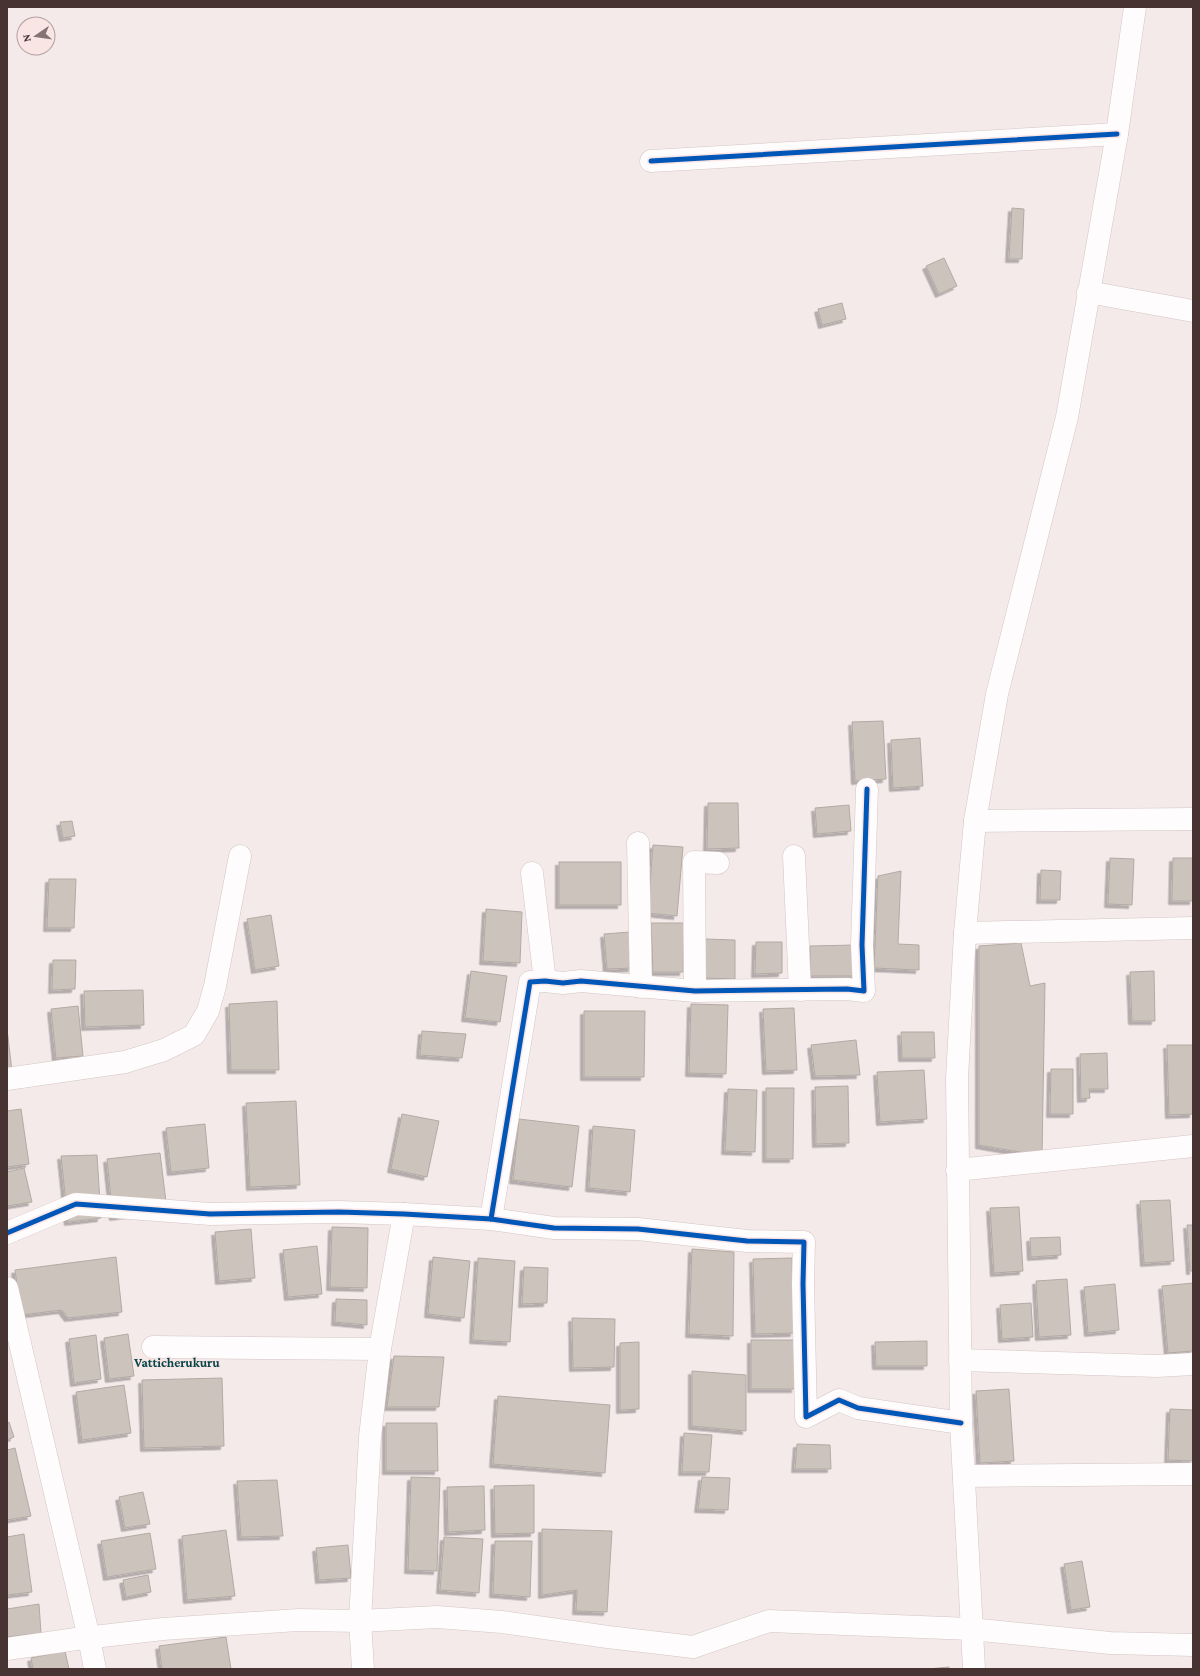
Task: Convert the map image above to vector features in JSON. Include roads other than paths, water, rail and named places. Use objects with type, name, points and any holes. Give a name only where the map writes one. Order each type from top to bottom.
[{"type":"street","points":[[974,1669],[961,1423],[957,1078],[965,933],[975,821],[997,694],[1067,417],[1117,134],[1135,7]]},
{"type":"street","points":[[651,161],[1117,134]]},
{"type":"street","points":[[1088,292],[1193,311]]},
{"type":"street","points":[[491,1219],[530,982],[545,981],[563,983],[582,981],[695,991],[864,991],[862,945],[867,789]]},
{"type":"street","points":[[975,821],[1193,819]]},
{"type":"street","points":[[638,843],[641,987]]},
{"type":"street","points":[[7,1079],[125,1062],[164,1050],[194,1035],[208,1011],[215,986],[240,856]]},
{"type":"street","points":[[794,856],[800,990]]},
{"type":"street","points":[[695,991],[694,862],[718,863]]},
{"type":"street","points":[[532,873],[545,981]]},
{"type":"street","points":[[965,933],[1193,928]]},
{"type":"street","points":[[957,1170],[1193,1146]]},
{"type":"street","points":[[7,1233],[76,1204],[210,1214],[339,1212],[404,1214],[491,1219],[554,1228],[638,1229],[747,1241],[804,1242],[802,1253],[806,1416],[839,1400],[858,1408],[961,1423]]},
{"type":"street","points":[[363,1669],[360,1621],[370,1437],[380,1349],[404,1214]]},
{"type":"street","points":[[7,1288],[89,1638],[94,1669]]},
{"type":"street","points":[[153,1347],[380,1349]]},
{"type":"street","points":[[960,1360],[1157,1366],[1193,1364]]},
{"type":"street","points":[[964,1476],[1193,1474]]},
{"type":"street","points":[[7,1649],[163,1629],[298,1620],[360,1621],[437,1617],[502,1622],[608,1638],[693,1647],[769,1622],[971,1629],[1110,1643],[1193,1645]]},
{"type":"district","name":"Vatticherukuru","points":[[177,1362]]}]
